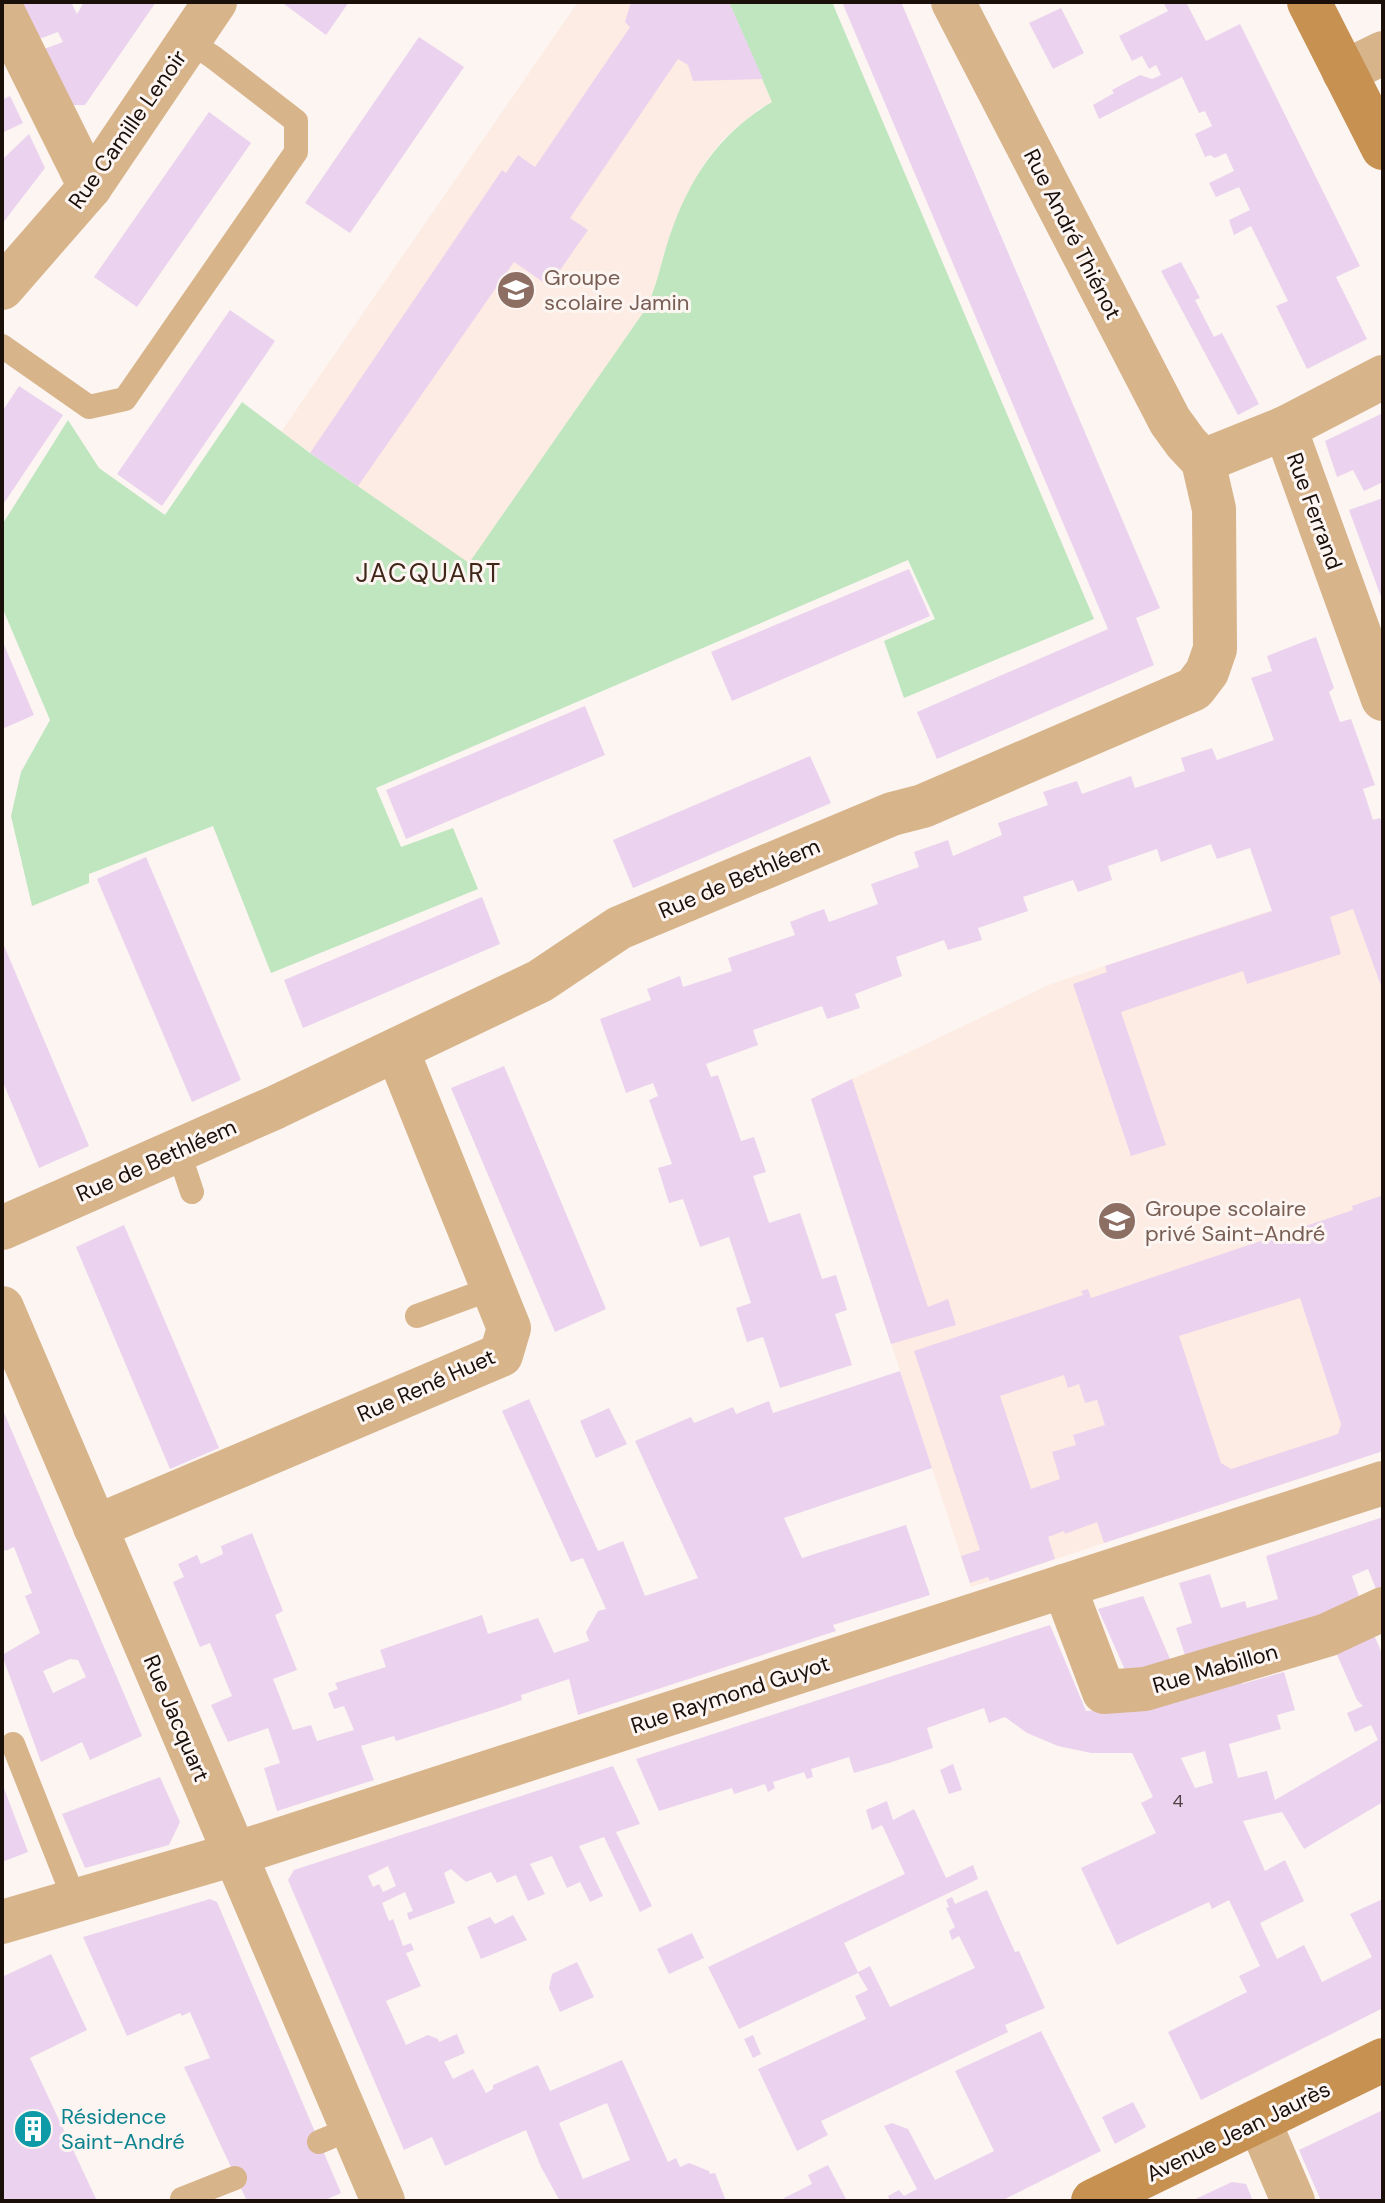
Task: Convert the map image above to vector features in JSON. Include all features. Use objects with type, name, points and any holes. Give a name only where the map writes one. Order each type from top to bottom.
[{"type":"main road","points":[[1309,2],[1383,148]]},
{"type":"main road","name":"Avenue Jean Jaurès","points":[[1093,2201],[1383,2060]]},
{"type":"street","name":"Rue Camille Lenoir","points":[[2,288],[90,187],[215,2]]},
{"type":"street","name":"Rue André Thiénot","points":[[953,2],[1170,421],[1203,461]]},
{"type":"street","points":[[2,10],[90,187]]},
{"type":"street","points":[[1344,72],[1383,53]]},
{"type":"street","name":"Rue Ferrand","points":[[1383,377],[1285,428],[1383,699]]},
{"type":"street","points":[[1203,461],[1285,428]]},
{"type":"street","name":"Rue de Bethléem","points":[[2,1228],[397,1050],[540,981],[619,928],[892,814],[923,806],[1194,689],[1207,672],[1215,649],[1214,509],[1203,461]]},
{"type":"street","name":"Rue René Huet","points":[[95,1527],[501,1355],[509,1328],[397,1050]]},
{"type":"street","name":"Rue Jacquart","points":[[6,1329],[95,1527],[235,1854],[336,2135],[383,2201]]},
{"type":"street","name":"Rue Raymond Guyot","points":[[2,1922],[235,1854],[1383,1483]]},
{"type":"street","name":"Rue Mabillon","points":[[1064,1586],[1104,1692],[1145,1689],[1327,1635],[1383,1609]]},
{"type":"street","points":[[1259,2121],[1293,2201]]},
{"type":"lane","points":[[2,346],[89,407],[125,399],[296,152],[296,121],[188,41]]},
{"type":"lane","points":[[178,1150],[192,1192]]},
{"type":"lane","points":[[417,1316],[493,1288]]},
{"type":"lane","points":[[13,1744],[75,1901]]},
{"type":"lane","points":[[182,2199],[235,2178]]},
{"type":"shaded area","name":"Groupe scolaire Jamin","points":[[578,2],[729,2],[772,102],[723,139],[706,161],[685,198],[645,310],[469,564],[281,432]]},
{"type":"shaded area","name":"Groupe scolaire privé Saint-André","points":[[1383,873],[1383,1451],[971,1587],[811,1099],[1051,984]]},
{"type":"green space","points":[[729,2],[832,2],[1094,619],[904,698],[884,641],[935,619],[908,560],[376,788],[401,847],[453,828],[478,889],[271,973],[213,826],[89,874],[89,883],[32,906],[11,816],[21,772],[50,720],[2,607],[2,525],[68,420],[99,468],[165,515],[242,402],[469,563],[645,310],[673,228],[704,165],[733,131],[772,102]]},
{"type":"building","points":[[21,2],[71,2],[77,14],[84,2],[156,2],[85,105],[72,105],[44,49],[63,42],[58,32],[39,39]]},
{"type":"building","points":[[285,2],[349,2],[326,35]]},
{"type":"building","points":[[631,2],[729,2],[763,79],[693,81],[688,65],[678,59],[570,218],[588,230],[549,286],[514,262],[358,486],[310,453],[502,170],[506,173],[518,155],[535,167],[630,27],[625,22]]},
{"type":"building","points":[[842,2],[901,2],[1160,608],[1136,618],[1154,665],[937,759],[917,712],[1108,629]]},
{"type":"building","points":[[1163,2],[1186,2],[1206,41],[1240,24],[1360,266],[1336,277],[1367,339],[1307,369],[1276,306],[1288,301],[1251,226],[1234,235],[1229,220],[1250,210],[1239,187],[1216,197],[1209,183],[1234,171],[1226,153],[1215,158],[1210,155],[1205,157],[1195,134],[1212,126],[1205,111],[1199,113],[1182,77],[1099,119],[1093,105],[1114,93],[1112,90],[1140,75],[1152,79],[1161,75],[1156,65],[1149,69],[1142,56],[1132,61],[1119,36],[1168,11]]},
{"type":"building","points":[[1061,8],[1084,53],[1053,69],[1029,23]]},
{"type":"building","points":[[419,37],[464,67],[350,233],[305,203]]},
{"type":"building","points":[[10,96],[23,123],[2,133],[2,100]]},
{"type":"building","points":[[209,112],[251,143],[137,307],[94,277]]},
{"type":"building","points":[[29,134],[45,168],[2,224],[2,160]]},
{"type":"building","points":[[1181,262],[1200,298],[1195,300],[1214,337],[1222,333],[1259,404],[1238,415],[1161,271]]},
{"type":"building","points":[[230,310],[275,341],[162,506],[117,474]]},
{"type":"building","points":[[19,386],[63,415],[2,506],[2,412]]},
{"type":"building","points":[[1383,413],[1383,482],[1364,491],[1353,470],[1337,477],[1325,441]]},
{"type":"building","points":[[1383,498],[1383,602],[1349,510]]},
{"type":"building","points":[[909,569],[930,616],[732,701],[711,652]]},
{"type":"building","points":[[1316,637],[1334,688],[1329,692],[1340,722],[1351,719],[1375,785],[1363,789],[1373,820],[1380,818],[1383,826],[1383,991],[1353,909],[1330,917],[1341,954],[1247,984],[1243,971],[1121,1012],[1166,1145],[1131,1156],[1073,984],[1107,972],[1105,966],[1272,911],[1250,848],[1217,859],[1211,844],[1161,862],[1157,849],[1108,866],[1112,880],[1078,892],[1073,880],[1023,897],[1028,911],[978,928],[982,940],[948,950],[944,940],[896,957],[902,976],[855,994],[860,1008],[827,1019],[822,1006],[753,1030],[758,1045],[706,1064],[711,1077],[718,1075],[741,1141],[754,1137],[766,1172],[753,1176],[769,1223],[800,1213],[822,1279],[836,1275],[847,1310],[835,1314],[852,1365],[780,1388],[763,1337],[747,1342],[736,1308],[751,1303],[729,1237],[700,1247],[683,1199],[669,1203],[658,1168],[672,1164],[649,1100],[658,1096],[653,1083],[626,1093],[600,1019],[651,1000],[647,989],[680,976],[683,987],[732,971],[728,958],[795,935],[790,922],[824,909],[829,922],[878,904],[871,884],[919,867],[914,852],[948,840],[953,856],[1002,835],[998,823],[1048,805],[1043,792],[1077,781],[1082,794],[1131,776],[1135,788],[1185,771],[1181,758],[1212,748],[1217,760],[1274,740],[1251,678],[1272,671],[1267,656]]},
{"type":"building","points":[[2,640],[34,715],[2,729]]},
{"type":"building","points":[[585,706],[605,755],[406,839],[386,790]]},
{"type":"building","points":[[810,756],[831,803],[633,888],[613,840]]},
{"type":"building","points":[[146,857],[241,1080],[192,1102],[97,879]]},
{"type":"building","points":[[482,897],[500,944],[303,1028],[284,980]]},
{"type":"building","points":[[2,941],[89,1146],[39,1168],[2,1080]]},
{"type":"building","points":[[504,1066],[606,1309],[555,1332],[451,1088]]},
{"type":"building","points":[[852,1079],[928,1307],[948,1299],[956,1325],[891,1344],[811,1099]]},
{"type":"building","points":[[1383,1195],[1383,1451],[1104,1543],[1097,1522],[1065,1534],[1064,1531],[1048,1537],[1055,1559],[990,1581],[988,1577],[970,1583],[961,1556],[980,1550],[914,1351],[1083,1295],[1081,1291],[1088,1289],[1091,1298],[1353,1210],[1352,1206]],"holes":[[[1300,1298],[1341,1424],[1338,1434],[1231,1469],[1221,1463],[1179,1336]],[[1064,1375],[1068,1388],[1079,1384],[1085,1403],[1097,1400],[1105,1425],[1073,1435],[1076,1445],[1052,1452],[1060,1479],[1031,1489],[1000,1396]]]},
{"type":"building","points":[[124,1225],[219,1448],[170,1469],[76,1247]]},
{"type":"building","points":[[900,1371],[932,1468],[784,1518],[802,1558],[906,1525],[930,1595],[833,1625],[836,1631],[578,1715],[569,1679],[521,1695],[522,1700],[499,1708],[396,1741],[394,1736],[361,1746],[374,1780],[277,1811],[264,1768],[280,1763],[268,1728],[228,1742],[211,1705],[232,1696],[210,1643],[200,1647],[173,1582],[184,1577],[178,1564],[197,1555],[201,1564],[223,1554],[221,1546],[252,1533],[283,1611],[275,1615],[297,1670],[273,1679],[293,1730],[311,1725],[317,1741],[354,1730],[344,1706],[334,1709],[328,1693],[338,1689],[335,1683],[386,1667],[380,1650],[482,1615],[488,1634],[538,1618],[554,1653],[589,1641],[586,1632],[598,1611],[606,1609],[583,1558],[571,1562],[502,1411],[529,1399],[598,1551],[623,1541],[645,1596],[698,1578],[635,1441],[691,1417],[694,1423],[733,1407],[736,1414],[769,1401],[773,1413]]},
{"type":"building","points":[[2,1408],[142,1736],[90,1760],[82,1742],[41,1762],[2,1655],[40,1633],[25,1596],[32,1593],[14,1547],[5,1551],[2,1545]],"holes":[[[70,1659],[78,1660],[86,1677],[53,1693],[43,1671]]]},
{"type":"building","points":[[609,1408],[627,1444],[596,1458],[580,1421]]},
{"type":"building","points":[[1383,1517],[1383,1592],[1378,1594],[1368,1569],[1352,1576],[1361,1602],[1187,1661],[1176,1628],[1192,1623],[1179,1583],[1210,1574],[1221,1608],[1245,1601],[1247,1608],[1278,1599],[1266,1556]]},
{"type":"building","points":[[1143,1596],[1173,1666],[1129,1679],[1098,1609]]},
{"type":"building","points":[[1050,1625],[1086,1711],[1143,1706],[1241,1677],[1242,1684],[1284,1672],[1295,1710],[1277,1715],[1281,1729],[1229,1744],[1238,1778],[1267,1771],[1275,1800],[1378,1740],[1371,1725],[1355,1732],[1347,1713],[1363,1706],[1357,1700],[1334,1648],[1372,1630],[1383,1656],[1383,1802],[1304,1849],[1282,1812],[1243,1821],[1265,1871],[1285,1860],[1304,1901],[1260,1923],[1277,1959],[1304,1945],[1322,1982],[1372,1957],[1350,1914],[1383,1899],[1383,2008],[1201,2100],[1168,2032],[1247,1992],[1239,1976],[1260,1966],[1229,1900],[1212,1909],[1209,1902],[1117,1945],[1081,1868],[1156,1833],[1141,1803],[1153,1797],[1132,1753],[1091,1753],[1058,1746],[1027,1733],[1005,1717],[989,1723],[984,1708],[927,1728],[933,1748],[892,1762],[854,1773],[849,1757],[811,1769],[813,1777],[807,1779],[804,1772],[773,1782],[775,1788],[768,1792],[765,1784],[734,1794],[732,1788],[659,1811],[636,1759]],"holes":[[[1205,1751],[1213,1783],[1195,1788],[1181,1758]]]},
{"type":"building","points":[[953,1764],[962,1790],[949,1794],[940,1770]]},
{"type":"building","points":[[613,1766],[640,1824],[616,1832],[652,1906],[640,1912],[604,1837],[579,1846],[603,1896],[590,1902],[580,1882],[567,1888],[552,1856],[530,1864],[545,1894],[528,1901],[516,1875],[497,1883],[491,1872],[466,1882],[451,1869],[444,1873],[455,1903],[409,1920],[407,1913],[413,1911],[405,1892],[382,1903],[389,1921],[393,1919],[403,1946],[411,1943],[414,1950],[406,1953],[421,1986],[386,2001],[406,2045],[428,2035],[439,2042],[457,2034],[465,2053],[444,2062],[453,2079],[473,2069],[486,2093],[493,2089],[493,2085],[538,2065],[550,2091],[622,2060],[668,2162],[676,2158],[680,2167],[689,2163],[710,2174],[715,2173],[726,2201],[560,2201],[541,2167],[526,2130],[445,2166],[432,2137],[404,2150],[288,1880],[294,1870]],"holes":[[[388,1866],[396,1886],[383,1892],[379,1884],[373,1887],[368,1876]],[[607,2103],[630,2160],[583,2179],[559,2123]]]},
{"type":"building","points":[[160,1777],[180,1822],[169,1845],[85,1868],[62,1814]]},
{"type":"building","points":[[2,1783],[28,1852],[2,1862]]},
{"type":"building","points":[[887,1801],[893,1820],[914,1809],[946,1878],[973,1865],[978,1879],[844,1943],[858,1972],[870,1966],[890,2007],[975,1968],[959,1936],[952,1940],[949,1931],[955,1927],[946,1908],[949,1907],[946,1900],[952,1897],[955,1904],[987,1890],[1045,2008],[1005,2025],[1008,2032],[821,2121],[828,2135],[797,2151],[758,2069],[866,2019],[855,1996],[868,1990],[858,1973],[739,2029],[708,1967],[905,1874],[882,1825],[872,1830],[866,1810]]},
{"type":"building","points":[[210,1899],[217,1902],[341,2193],[323,2201],[247,2201],[184,2067],[210,2058],[190,2012],[182,2016],[180,2013],[127,2036],[83,1937]]},
{"type":"building","points":[[513,1915],[527,1940],[481,1959],[467,1927],[490,1917],[495,1924]]},
{"type":"building","points":[[692,1933],[704,1958],[669,1974],[657,1949]]},
{"type":"building","name":"Résidence Saint-André","points":[[51,1954],[87,2030],[30,2058],[97,2201],[2,2201],[2,1977]]},
{"type":"building","points":[[577,1962],[594,1997],[560,2012],[549,1988],[552,1974]]},
{"type":"building","points":[[1041,2031],[1101,2151],[1001,2201],[890,2201],[888,2196],[899,2190],[904,2196],[917,2189],[884,2126],[892,2123],[908,2129],[935,2180],[994,2151],[955,2071]]},
{"type":"building","points":[[753,2035],[761,2054],[753,2058],[744,2039]]},
{"type":"building","points":[[1133,2102],[1146,2127],[1115,2144],[1102,2117]]},
{"type":"building","points":[[1383,2110],[1383,2201],[1321,2201],[1299,2150]]},
{"type":"building","points":[[828,2165],[847,2201],[785,2201],[784,2198],[812,2184],[808,2175]]},
{"type":"building","points":[[1232,2182],[1246,2184],[1253,2201],[1191,2201]]},
{"type":"place","name":"Groupe scolaire Jamin","points":[[516,290]]},
{"type":"place","name":"Groupe scolaire privé Saint-André","points":[[1117,1221]]},
{"type":"place","name":"Résidence Saint-André","points":[[33,2129]]},
{"type":"district","name":"JACQUART","points":[[429,573]]}]
